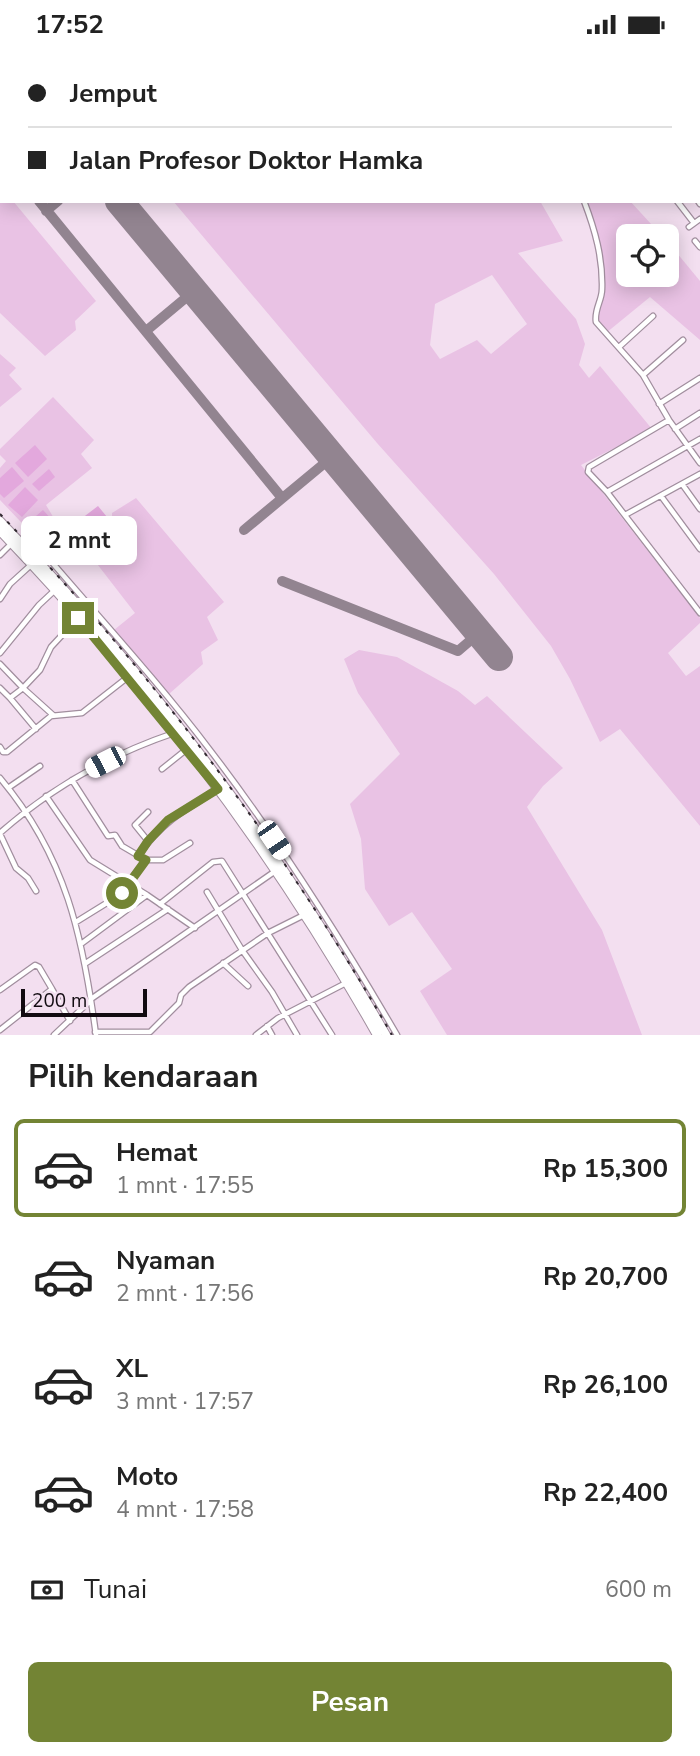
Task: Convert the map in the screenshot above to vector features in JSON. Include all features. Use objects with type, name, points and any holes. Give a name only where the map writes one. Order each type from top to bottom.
[{"type":"highway","points":[[0,521],[188,739],[328,938],[377,1035]]},
{"type":"highway","points":[[0,531],[114,654],[128,677],[263,846],[347,983],[386,1035]]},
{"type":"street","points":[[585,203],[598,240],[600,256],[602,293],[595,318],[643,375],[669,420],[700,463]]},
{"type":"street","points":[[679,203],[694,223]]},
{"type":"street","points":[[689,226],[700,219]]},
{"type":"street","points":[[695,241],[700,247]]},
{"type":"street","points":[[619,347],[653,316]]},
{"type":"street","points":[[643,375],[683,340]]},
{"type":"street","points":[[659,404],[700,378]]},
{"type":"street","points":[[675,429],[700,413]]},
{"type":"street","points":[[669,420],[589,467],[589,472],[700,613]]},
{"type":"street","points":[[607,492],[700,439]]},
{"type":"street","points":[[625,515],[700,474]]},
{"type":"street","points":[[682,484],[700,509]]},
{"type":"street","points":[[661,496],[700,549]]},
{"type":"street","points":[[0,555],[12,543]]},
{"type":"street","points":[[37,546],[197,733],[289,862],[356,964],[397,1035]]},
{"type":"street","points":[[0,599],[32,564]]},
{"type":"street","points":[[0,653],[39,605],[54,591]]},
{"type":"street","points":[[10,698],[40,670],[51,647],[78,618]]},
{"type":"street","points":[[0,664],[53,715]]},
{"type":"street","points":[[0,747],[3,752],[7,752],[53,715],[84,713],[128,677]]},
{"type":"street","points":[[0,688],[36,730]]},
{"type":"street","points":[[36,891],[16,868],[0,834],[46,796],[72,780],[129,749],[174,733]]},
{"type":"street","points":[[188,739],[197,733]]},
{"type":"street","points":[[162,769],[187,749]]},
{"type":"street","points":[[8,788],[40,767]]},
{"type":"street","points":[[0,778],[26,811],[48,849],[76,922],[86,963],[96,1033],[150,1033],[179,1003],[183,992],[268,933],[305,915]]},
{"type":"street","points":[[72,780],[108,835],[115,835],[122,846],[138,856],[156,862],[190,843]]},
{"type":"street","points":[[138,856],[168,820],[218,789]]},
{"type":"street","points":[[46,796],[90,860],[195,928]]},
{"type":"street","points":[[148,812],[135,825],[148,841]]},
{"type":"street","points":[[76,922],[114,899],[129,885],[146,860]]},
{"type":"street","points":[[160,904],[216,860],[224,863],[332,1035]]},
{"type":"street","points":[[54,1035],[91,1000],[276,871]]},
{"type":"street","points":[[207,892],[297,1035]]},
{"type":"street","points":[[80,944],[147,895]]},
{"type":"street","points":[[86,963],[168,909]]},
{"type":"street","points":[[223,963],[248,986]]},
{"type":"street","points":[[0,990],[35,965],[39,967],[70,1021]]},
{"type":"street","points":[[256,1035],[284,1015],[347,983]]},
{"type":"street","points":[[0,1030],[51,989]]},
{"type":"street","points":[[267,1026],[272,1035]]},
{"type":"shaded area","points":[[0,203],[15,203],[96,301],[75,321],[76,330],[45,356],[0,313]]},
{"type":"shaded area","points":[[175,203],[541,203],[563,241],[518,253],[576,319],[585,344],[579,365],[589,378],[600,366],[652,429],[581,465],[700,618],[700,623],[668,653],[686,676],[700,666],[700,826],[620,729],[600,742],[551,646],[494,574],[377,443]],"holes":[[[492,275],[527,324],[491,354],[477,340],[440,359],[430,345],[435,304]]]},
{"type":"shaded area","points":[[581,203],[632,203],[651,224],[616,224],[616,287],[679,287],[679,256],[700,281],[700,340],[650,297],[606,333],[593,320],[601,292],[594,237]]},
{"type":"shaded area","points":[[0,354],[16,368],[9,375],[22,389],[0,407]]},
{"type":"shaded area","points":[[53,397],[94,440],[81,454],[92,468],[46,505],[58,525],[39,541],[0,500],[0,468],[6,461],[0,455],[0,449]]},
{"type":"shaded area","points":[[35,445],[47,459],[28,477],[15,463]]},
{"type":"shaded area","points":[[12,467],[24,481],[4,498],[0,494],[0,478]]},
{"type":"shaded area","points":[[49,469],[55,477],[39,491],[32,484]]},
{"type":"shaded area","points":[[25,487],[38,500],[22,517],[8,505]]},
{"type":"shaded area","points":[[136,498],[224,602],[207,617],[218,640],[201,652],[203,664],[169,694],[114,630],[135,613],[94,560],[104,549],[101,532],[112,523],[112,513]]},
{"type":"shaded area","points":[[98,506],[107,517],[82,536],[73,525]]},
{"type":"shaded area","points":[[43,510],[53,521],[39,533],[29,522]]},
{"type":"shaded area","points":[[74,536],[82,544],[65,558],[58,549]]},
{"type":"shaded area","points":[[359,650],[397,657],[458,691],[475,705],[487,696],[563,768],[543,786],[527,807],[602,930],[642,1035],[447,1035],[420,991],[452,969],[412,912],[389,926],[365,889],[361,839],[350,804],[400,754],[358,693],[344,659]]},
{"type":"taxiway","points":[[41,203],[282,498]]},
{"type":"taxiway","points":[[46,211],[56,203]]},
{"type":"taxiway","points":[[146,331],[194,291]]},
{"type":"taxiway","points":[[244,530],[332,457]]},
{"type":"taxiway","points":[[282,581],[458,651],[479,633]]},
{"type":"runway","points":[[121,203],[499,657]]},
{"type":"railway","points":[[0,514],[110,635],[212,763],[306,896],[392,1035]]},
{"type":"route","points":[[78,618],[218,789],[168,820],[148,841],[138,856],[146,860],[122,893]]}]
